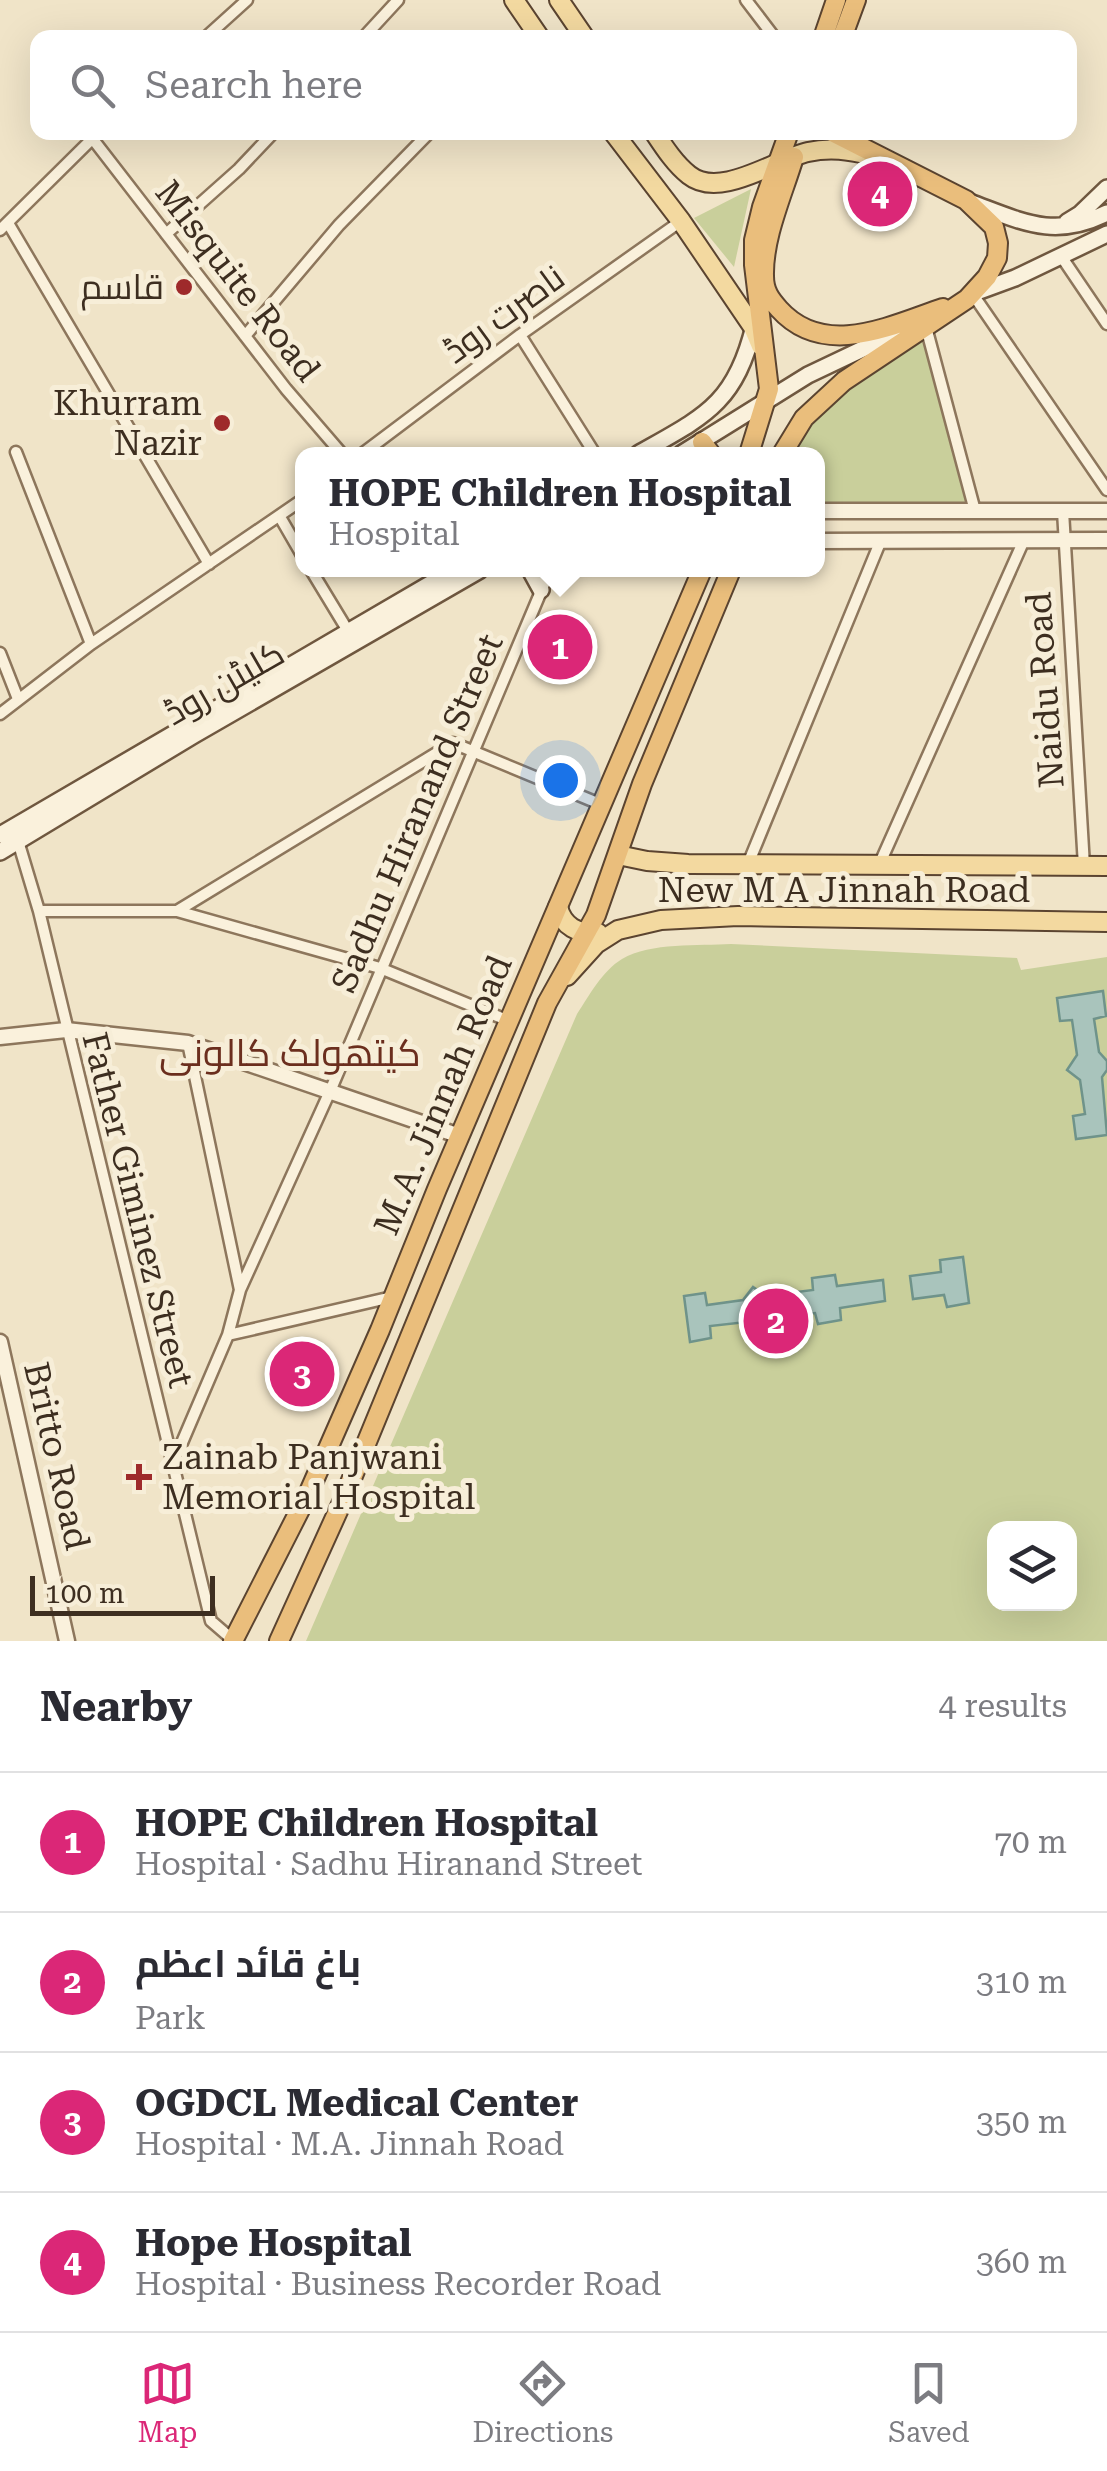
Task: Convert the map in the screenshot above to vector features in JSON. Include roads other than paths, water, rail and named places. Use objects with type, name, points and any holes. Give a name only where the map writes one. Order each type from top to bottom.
[{"type":"highway","points":[[826,30],[836,0]]},
{"type":"highway","points":[[845,30],[856,0]]},
{"type":"highway","points":[[752,447],[769,389],[754,265],[786,161],[788,140]]},
{"type":"highway","points":[[786,447],[804,418],[844,381],[969,296],[988,277],[997,258],[994,228],[966,200],[846,140]]},
{"type":"highway","points":[[764,232],[768,296],[793,324],[817,334],[846,338],[887,328],[969,296]]},
{"type":"highway","name":"M.A. Jinnah Road","points":[[233,1641],[309,1492],[699,577]]},
{"type":"highway","name":"M.A. Jinnah Road","points":[[279,1641],[343,1500],[577,930],[618,855],[642,784],[728,577]]},
{"type":"main road","points":[[514,0],[528,30]]},
{"type":"main road","points":[[558,0],[579,30]]},
{"type":"main road","points":[[619,140],[754,327],[766,361]]},
{"type":"main road","points":[[661,140],[690,176],[700,181],[748,176],[827,149],[877,157]]},
{"type":"main road","points":[[1055,228],[1080,214],[1107,188]]},
{"type":"main road","points":[[966,200],[1034,226],[1055,228],[1074,226],[1107,213]]},
{"type":"main road","points":[[708,447],[808,375],[1107,234]]},
{"type":"main road","points":[[650,447],[706,415],[736,379],[760,300]]},
{"type":"main road","name":"کلیٹن روڈ","points":[[0,834],[442,577]]},
{"type":"main road","name":"کلیٹن روڈ","points":[[0,852],[468,577]]},
{"type":"main road","points":[[534,577],[541,590]]},
{"type":"main road","name":"New M A Jinnah Road","points":[[618,855],[661,863],[1107,866]]},
{"type":"main road","points":[[558,908],[577,930],[618,930]]},
{"type":"main road","name":"New M A Jinnah Road","points":[[550,996],[585,955],[618,930],[661,920],[738,916],[1107,922]]},
{"type":"street","points":[[214,30],[247,0]]},
{"type":"street","points":[[370,30],[398,0]]},
{"type":"street","points":[[746,0],[769,30]]},
{"type":"street","points":[[92,140],[4,226],[210,564]]},
{"type":"street","name":"Misquite Road","points":[[99,140],[166,234],[336,447]]},
{"type":"street","points":[[166,234],[266,140]]},
{"type":"street","points":[[245,336],[339,226],[422,140]]},
{"type":"street","name":"ناصرت روڈ","points":[[371,447],[681,221]]},
{"type":"street","points":[[1061,256],[1107,324]]},
{"type":"street","points":[[969,296],[1107,490]]},
{"type":"street","points":[[926,328],[975,511]]},
{"type":"street","points":[[520,336],[591,447]]},
{"type":"street","points":[[16,452],[91,644]]},
{"type":"street","points":[[0,714],[91,644],[295,505]]},
{"type":"street","name":"Naidu Road","points":[[1062,511],[1084,866]]},
{"type":"street","points":[[825,512],[1107,511]]},
{"type":"street","points":[[280,517],[295,543]]},
{"type":"street","points":[[825,540],[1107,540]]},
{"type":"street","points":[[748,864],[881,540]]},
{"type":"street","points":[[880,863],[1024,540]]},
{"type":"street","points":[[315,577],[348,632]]},
{"type":"street","name":"Sadhu Hiranand Street","points":[[172,1466],[228,1335],[240,1290],[331,1089],[547,577]]},
{"type":"street","points":[[0,653],[18,699]]},
{"type":"street","points":[[176,911],[452,743],[600,804]]},
{"type":"street","name":"Father Giminez Street","points":[[18,841],[39,911],[211,1620],[233,1641]]},
{"type":"street","points":[[39,911],[176,911],[380,968],[509,1022]]},
{"type":"street","points":[[0,1036],[66,1030],[188,1043],[460,1136]]},
{"type":"street","points":[[188,1043],[240,1290]]},
{"type":"street","points":[[228,1335],[394,1296]]},
{"type":"street","name":"Britto Road","points":[[0,1342],[6,1388],[67,1641]]},
{"type":"water","points":[[1103,991],[1106,1016],[1094,1019],[1099,1052],[1107,1061],[1102,1077],[1107,1135],[1076,1139],[1073,1116],[1085,1114],[1080,1080],[1067,1070],[1077,1055],[1072,1020],[1060,1021],[1057,998]]},
{"type":"water","points":[[963,1257],[969,1303],[947,1307],[944,1295],[913,1299],[910,1276],[941,1272],[940,1260]]},
{"type":"water","points":[[835,1275],[837,1286],[883,1280],[885,1301],[840,1308],[841,1320],[818,1324],[815,1313],[769,1317],[759,1332],[746,1322],[710,1326],[711,1338],[690,1342],[684,1296],[705,1293],[707,1305],[743,1300],[753,1287],[766,1296],[813,1290],[812,1278]]},
{"type":"place","name":"Hope Hospital","points":[[880,194]]},
{"type":"place","name":"قاسم","points":[[184,287]]},
{"type":"place","name":"Khurram Nazir","points":[[222,423]]},
{"type":"place","name":"HOPE Children Hospital","points":[[560,647]]},
{"type":"place","name":"باغ قائد اعظم","points":[[776,1321]]},
{"type":"place","name":"OGDCL Medical Center","points":[[302,1374]]},
{"type":"place","name":"Zainab Panjwani Memorial Hospital","points":[[139,1477]]},
{"type":"district","name":"کیتھولک کالونی","points":[[290,1053]]}]
